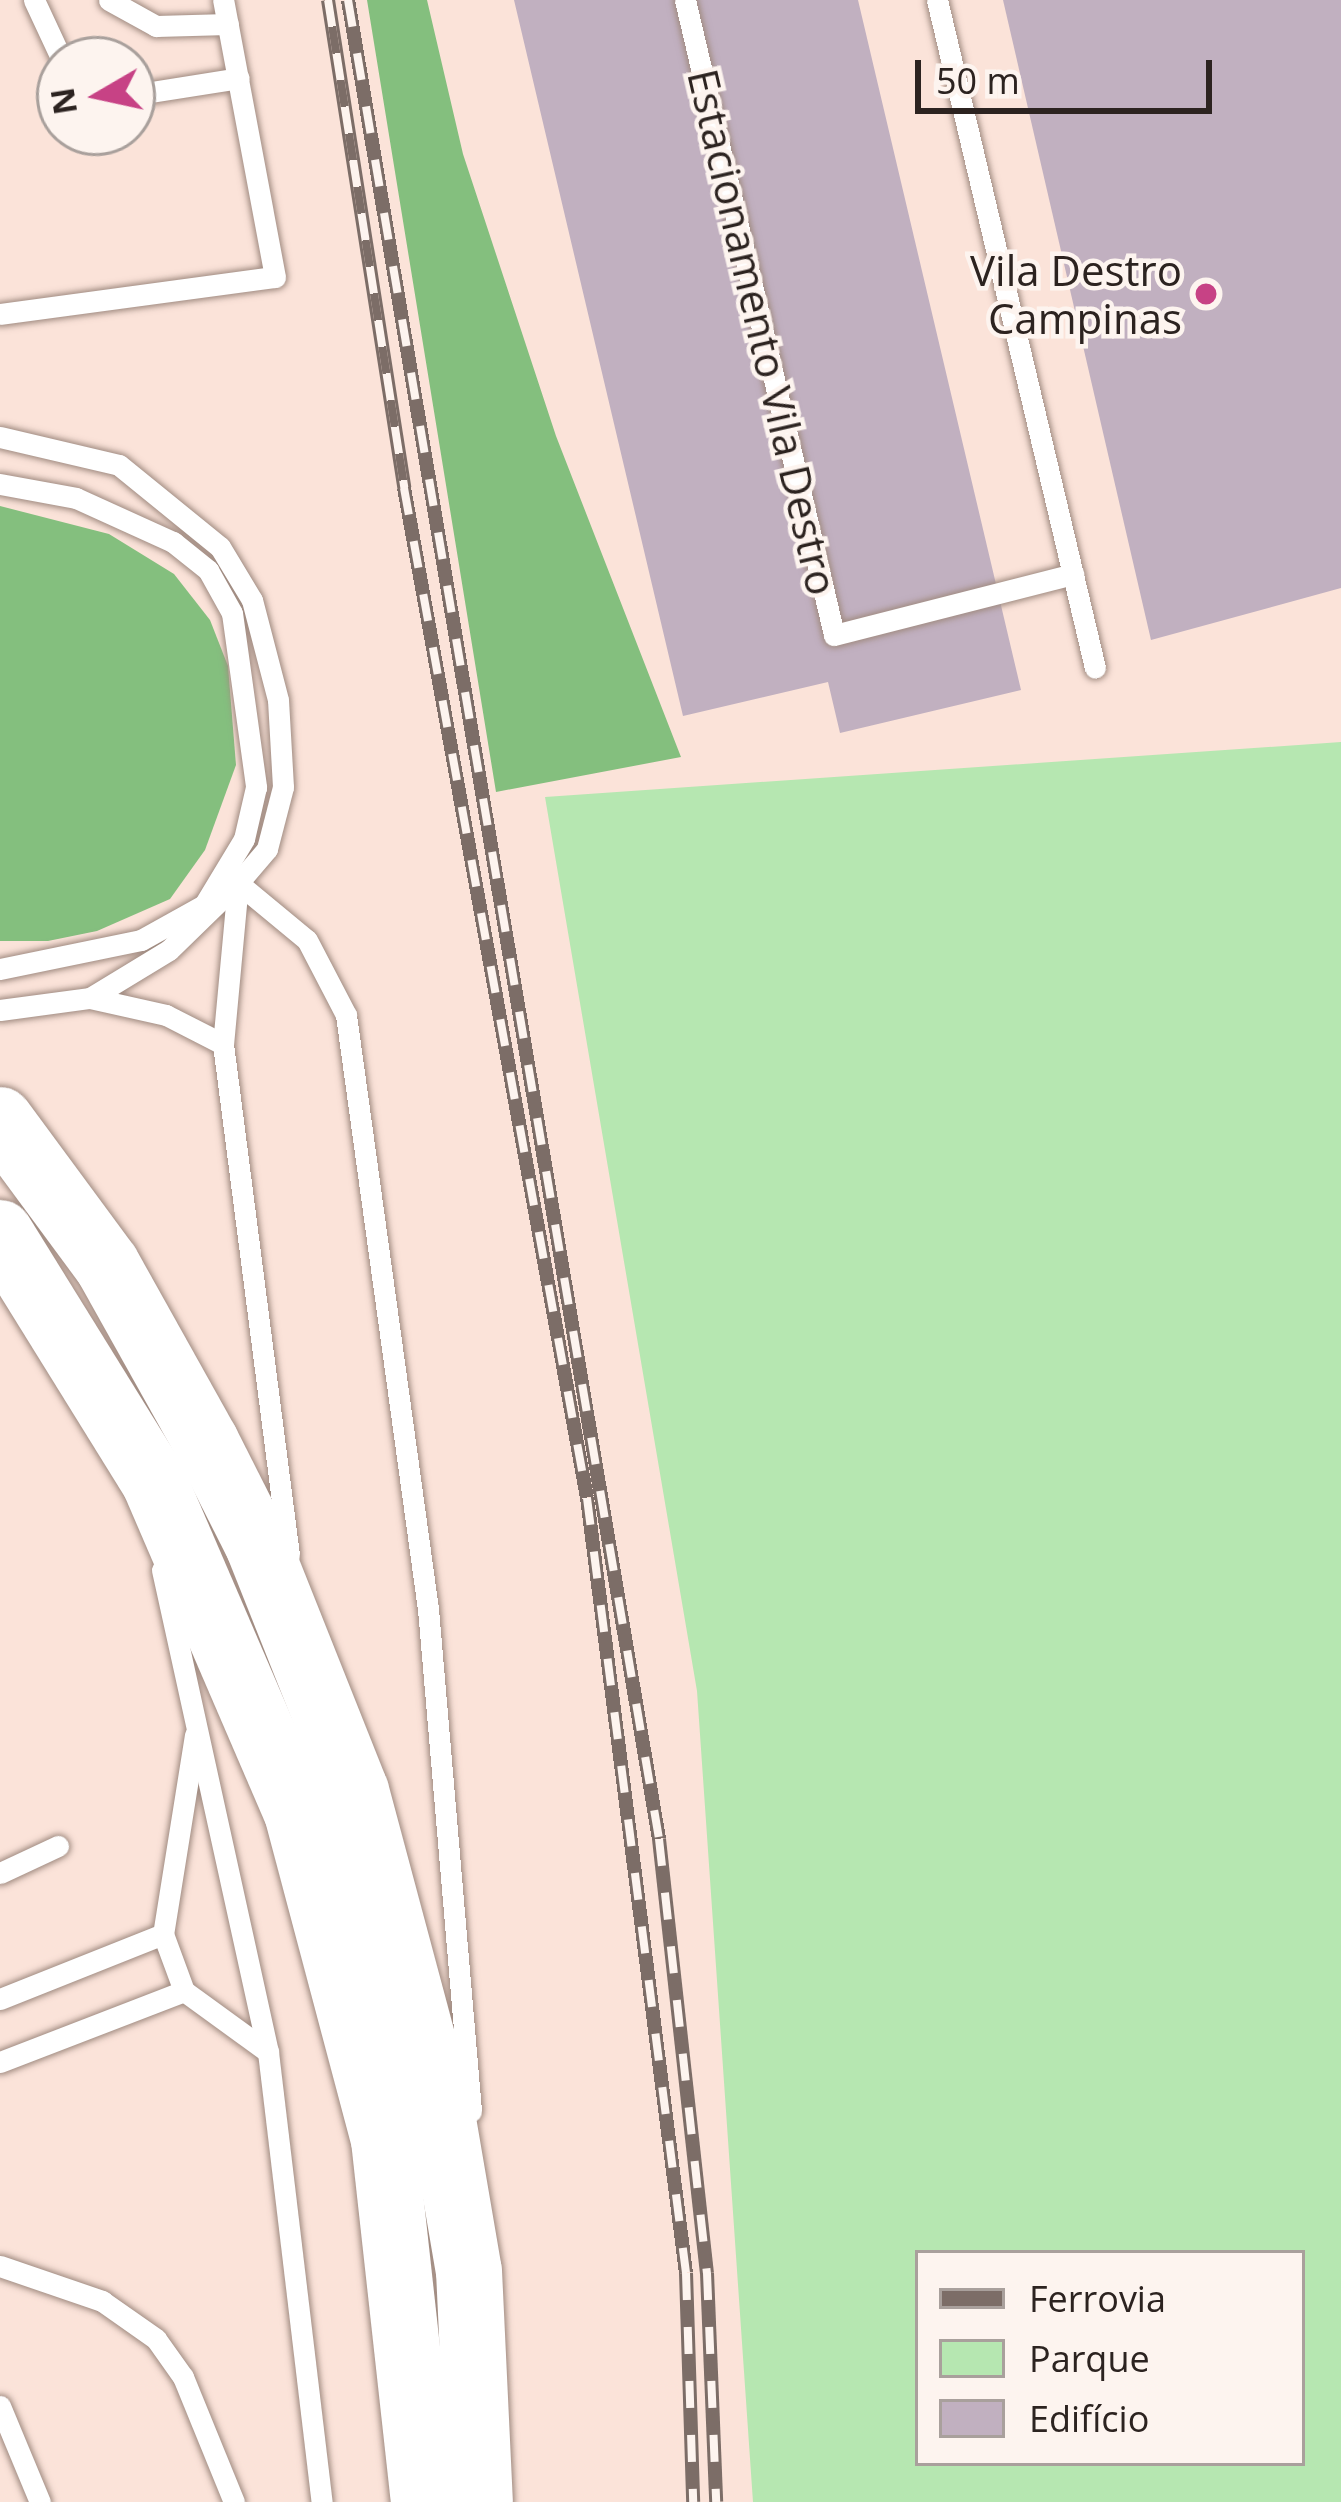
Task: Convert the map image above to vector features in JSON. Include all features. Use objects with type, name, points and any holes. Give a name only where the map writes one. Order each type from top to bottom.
[{"type":"highway","points":[[0,1120],[107,1265],[227,1484],[301,1645],[356,1791],[442,2108],[469,2271],[461,2492]]},
{"type":"highway","points":[[0,1232],[54,1309],[209,1597],[263,1720],[332,1921],[461,2492]]},
{"type":"lane","points":[[34,0],[51,36]]},
{"type":"lane","points":[[110,0],[156,26],[228,24]]},
{"type":"lane","points":[[0,314],[275,277],[223,0]]},
{"type":"lane","name":"Estacionamento Vila Destro","points":[[685,0],[834,634],[1072,574]]},
{"type":"lane","points":[[938,0],[1095,668]]},
{"type":"lane","points":[[156,91],[239,77]]},
{"type":"lane","points":[[0,437],[119,466],[220,547],[252,600],[278,700],[283,788],[267,849],[169,950],[90,998]]},
{"type":"lane","points":[[0,484],[76,498],[173,542],[208,570],[232,613],[256,787],[244,839],[204,904],[141,940],[0,969]]},
{"type":"lane","points":[[238,883],[224,1044],[301,1645]]},
{"type":"lane","points":[[238,883],[307,940],[330,976],[353,1045],[428,1609],[472,2126]]},
{"type":"lane","points":[[0,1010],[90,998],[166,1015],[224,1044]]},
{"type":"lane","points":[[54,1309],[134,1499]]},
{"type":"lane","points":[[151,1542],[268,2052],[322,2502]]},
{"type":"lane","points":[[196,1729],[163,1934],[184,1991],[268,2052]]},
{"type":"lane","points":[[0,1873],[58,1846]]},
{"type":"lane","points":[[0,1999],[163,1934]]},
{"type":"lane","points":[[0,2062],[184,1991]]},
{"type":"lane","points":[[461,2492],[484,2291],[474,2150]]},
{"type":"lane","points":[[0,2266],[103,2301],[156,2339],[183,2377],[234,2502]]},
{"type":"lane","points":[[0,2406],[40,2502]]},
{"type":"green space","points":[[367,0],[427,0],[463,154],[556,436],[681,757],[496,792]]},
{"type":"green space","points":[[0,506],[109,534],[174,574],[210,620],[228,666],[236,765],[205,850],[170,899],[97,931],[48,941],[0,941]]},
{"type":"green space","points":[[1341,742],[1341,2502],[753,2502],[697,1691],[545,797]]},
{"type":"building","points":[[514,0],[858,0],[1021,690],[840,733],[828,682],[683,716]]},
{"type":"building","name":"Vila Destro Campinas","points":[[1003,0],[1341,0],[1341,588],[1151,640]]},
{"type":"railway","points":[[328,0],[404,488],[587,1498],[686,2273],[693,2502]]},
{"type":"railway","points":[[348,0],[659,1839],[707,2273],[716,2502]]},
{"type":"place","name":"Vila Destro Campinas","points":[[1206,294]]}]
